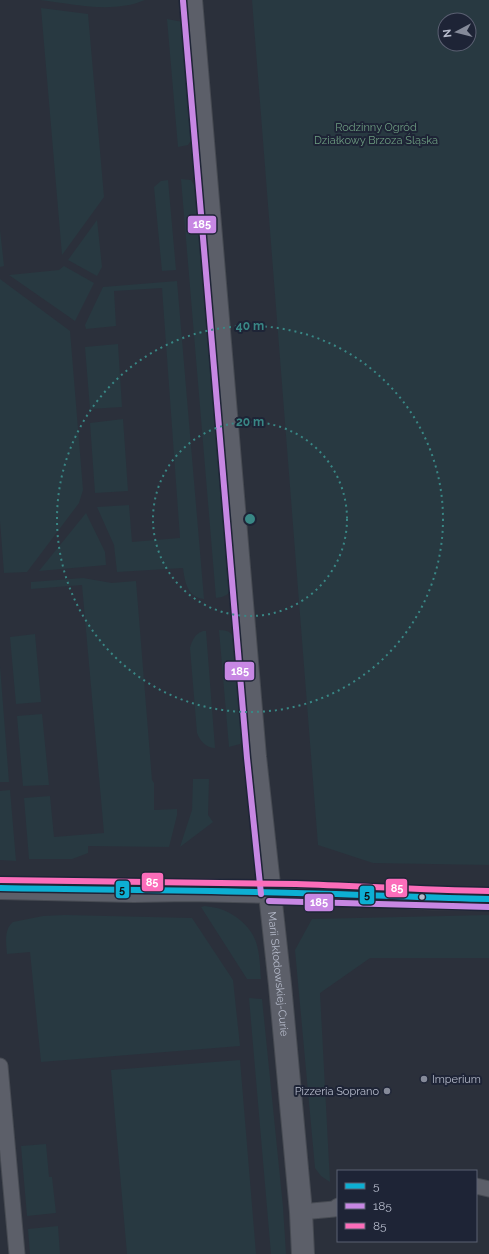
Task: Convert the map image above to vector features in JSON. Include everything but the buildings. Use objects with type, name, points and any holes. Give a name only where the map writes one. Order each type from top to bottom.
[{"type":"street","name":"Marii Skłodowskiej-Curie","points":[[191,0],[255,749],[301,1212],[303,1254]]},
{"type":"street","points":[[0,888],[134,891],[190,890],[360,894],[422,898],[489,898]]},
{"type":"lane","points":[[0,1066],[17,1254]]},
{"type":"lane","points":[[477,1186],[489,1189]]},
{"type":"lane","points":[[301,1212],[334,1209],[337,1207]]},
{"type":"green space","points":[[40,0],[145,0],[119,6],[93,7]]},
{"type":"green space","name":"Rodzinny Ogród Działkowy Brzoza Śląska","points":[[252,0],[489,0],[489,865],[373,863],[318,845]]},
{"type":"green space","points":[[41,8],[88,14],[104,197],[62,255]]},
{"type":"green space","points":[[167,19],[183,22],[192,139],[188,145],[178,147]]},
{"type":"green space","points":[[181,179],[191,180],[197,190],[231,589],[225,596],[216,598]]},
{"type":"green space","points":[[168,180],[176,270],[162,271],[154,187],[161,181]]},
{"type":"green space","points":[[97,220],[102,267],[97,276],[68,260]]},
{"type":"green space","points":[[0,230],[4,266],[0,267]]},
{"type":"green space","points":[[64,266],[94,283],[75,321],[9,275],[59,270]]},
{"type":"green space","points":[[0,279],[70,331],[83,490],[79,503],[27,572],[4,573],[0,521]]},
{"type":"green space","points":[[177,281],[204,599],[198,598],[190,592],[186,583],[183,568],[117,572],[114,545],[97,507],[129,505],[132,542],[180,538],[162,288],[114,291],[116,326],[86,329],[85,325],[103,287]]},
{"type":"green space","points":[[118,344],[122,407],[90,409],[85,347]]},
{"type":"green space","points":[[123,419],[128,491],[95,493],[90,423]]},
{"type":"green space","points":[[86,513],[105,552],[106,565],[39,571]]},
{"type":"green space","points":[[83,578],[112,583],[136,581],[152,780],[154,783],[154,810],[177,809],[177,815],[169,847],[88,846],[88,853],[72,859],[29,859],[24,798],[50,796],[54,837],[104,833],[82,585],[31,589],[31,582]]},
{"type":"green space","points":[[219,630],[231,633],[234,638],[235,645],[242,737],[240,744],[229,747]]},
{"type":"green space","points":[[203,631],[206,631],[215,748],[204,744],[197,733],[190,648],[194,638]]},
{"type":"green space","points":[[35,634],[41,702],[16,704],[10,637]]},
{"type":"green space","points":[[0,666],[9,782],[0,782]]},
{"type":"green space","points":[[42,714],[49,785],[23,786],[17,716]]},
{"type":"green space","points":[[193,779],[209,779],[208,815],[213,822],[180,847],[192,810]]},
{"type":"green space","points":[[10,790],[16,861],[0,860],[0,791]]},
{"type":"green space","points":[[205,906],[223,910],[235,916],[250,930],[256,942],[260,960],[261,979],[247,979],[201,907]]},
{"type":"green space","points":[[65,915],[192,918],[233,980],[240,1046],[41,1062],[30,952],[7,954],[7,932],[8,928],[13,922],[43,916]]},
{"type":"green space","points":[[489,915],[489,958],[370,958],[320,993],[330,1182],[321,1176],[315,1168],[295,950],[312,919]]},
{"type":"green space","points":[[249,998],[262,999],[283,1207],[286,1254],[271,1254]]},
{"type":"green space","points":[[240,1060],[256,1254],[127,1254],[111,1070]]},
{"type":"green space","points":[[46,1144],[49,1177],[52,1177],[56,1213],[27,1216],[21,1146]]},
{"type":"green space","points":[[58,1226],[60,1254],[30,1254],[28,1229]]},
{"type":"transit line","name":"185","points":[[183,1],[247,758],[261,894]]},
{"type":"transit line","name":"85","points":[[0,880],[296,884],[489,891]]},
{"type":"transit line","name":"5","points":[[0,888],[259,892],[489,899]]},
{"type":"transit line","name":"185","points":[[269,901],[489,907]]},
{"type":"place","name":"Imperium","points":[[424,1079]]},
{"type":"place","name":"Pizzeria Soprano","points":[[387,1091]]}]
